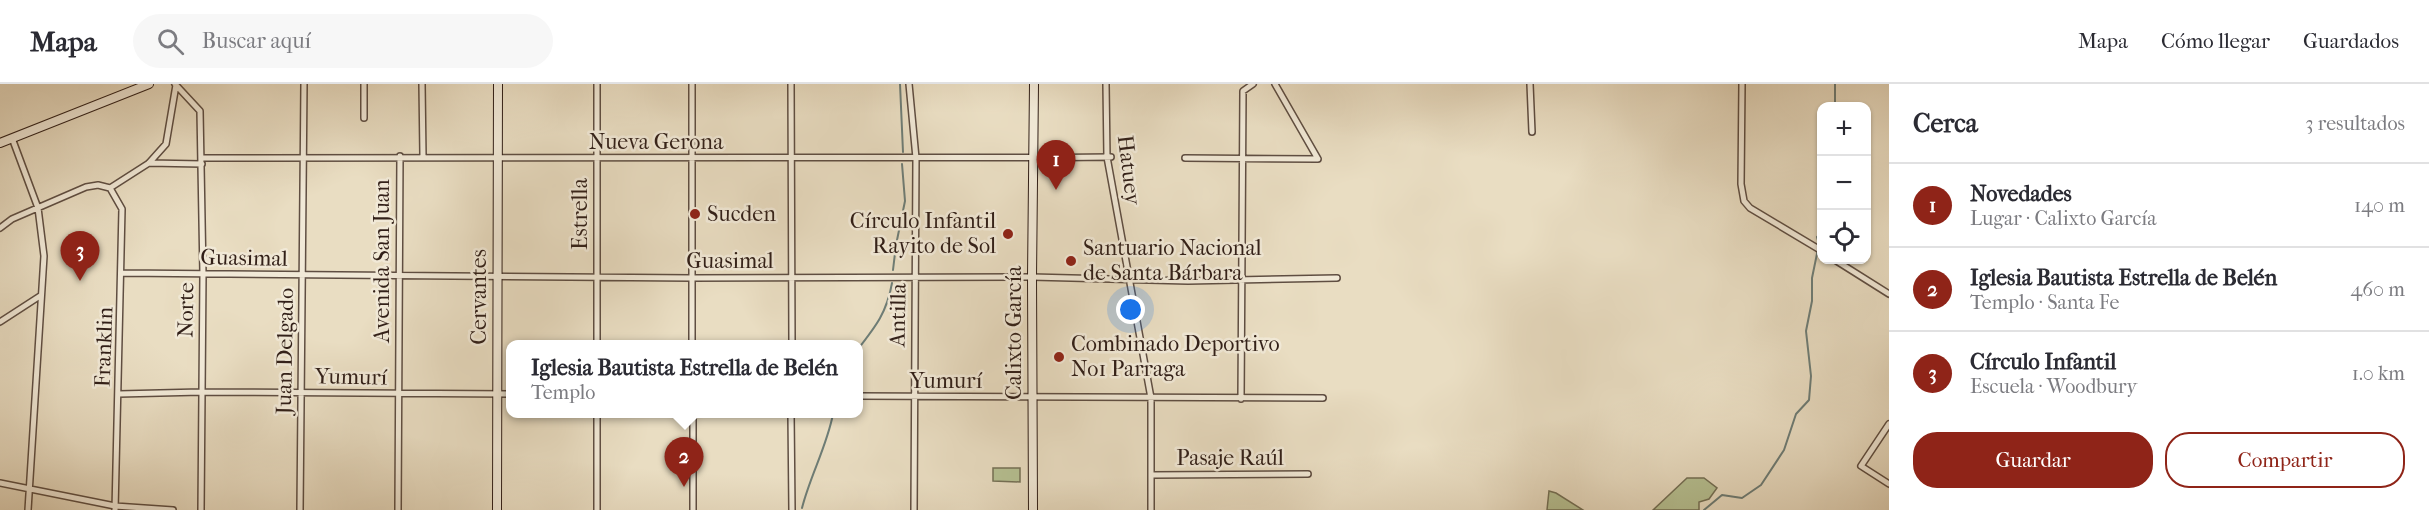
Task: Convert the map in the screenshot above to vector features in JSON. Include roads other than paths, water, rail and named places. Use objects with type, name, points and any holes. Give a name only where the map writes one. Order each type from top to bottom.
[{"type":"main road","points":[[0,143],[149,84]]},
{"type":"main road","name":"Cervantes","points":[[497,510],[498,84]]},
{"type":"main road","name":"Calixto García","points":[[1033,510],[1032,158],[1034,84]]},
{"type":"street","points":[[0,228],[12,219],[86,187],[98,185],[110,188],[149,163],[166,144],[176,84]]},
{"type":"street","name":"Norte","points":[[176,84],[200,111],[203,274],[201,510]]},
{"type":"street","name":"Juan Delgado","points":[[300,510],[304,84]]},
{"type":"street","points":[[364,84],[364,118]]},
{"type":"street","points":[[422,84],[423,156]]},
{"type":"street","name":"Estrella","points":[[597,84],[597,340]]},
{"type":"street","points":[[692,84],[692,340]]},
{"type":"street","points":[[791,84],[792,340]]},
{"type":"street","name":"Antilla","points":[[909,84],[916,158],[914,510]]},
{"type":"street","name":"Hatuey","points":[[1106,84],[1109,157],[1151,398],[1151,510]]},
{"type":"street","points":[[1185,158],[1318,159],[1275,84]]},
{"type":"street","points":[[1530,84],[1532,132]]},
{"type":"street","points":[[1742,84],[1741,184],[1744,201],[1750,208],[1817,249]]},
{"type":"street","points":[[1241,399],[1243,91],[1250,85]]},
{"type":"street","points":[[12,138],[38,208],[44,256],[28,510]]},
{"type":"street","name":"Nueva Gerona","points":[[149,163],[399,156],[692,159],[1109,157]]},
{"type":"street","name":"Avenida San Juan","points":[[398,510],[399,156]]},
{"type":"street","name":"Franklin","points":[[110,188],[118,198],[122,209],[115,508]]},
{"type":"street","points":[[1841,264],[1889,294]]},
{"type":"street","name":"Guasimal","points":[[122,273],[692,278],[1032,277],[1188,281],[1337,278]]},
{"type":"street","points":[[0,322],[40,296]]},
{"type":"street","name":"Yumurí","points":[[119,394],[201,392],[506,394]]},
{"type":"street","name":"Yumurí","points":[[863,396],[1323,398]]},
{"type":"street","points":[[597,418],[597,510]]},
{"type":"street","points":[[693,418],[693,510]]},
{"type":"street","points":[[791,418],[792,510]]},
{"type":"street","points":[[1889,424],[1861,464],[1861,467],[1889,484]]},
{"type":"street","name":"Pasaje Raúl","points":[[1152,475],[1308,474]]},
{"type":"street","points":[[0,483],[115,508],[173,510]]},
{"type":"waterway","points":[[900,84],[903,152]]},
{"type":"waterway","points":[[1835,84],[1835,102]]},
{"type":"waterway","points":[[893,270],[905,201],[902,164]]},
{"type":"waterway","points":[[1704,510],[1722,495],[1742,498],[1761,485],[1784,450],[1796,414],[1809,400],[1811,376],[1806,331],[1817,254]]},
{"type":"waterway","points":[[863,342],[880,318],[892,283]]},
{"type":"waterway","points":[[802,508],[832,418]]},
{"type":"place","name":"Novedades","points":[[1056,190]]},
{"type":"place","name":"Sucden","points":[[695,214]]},
{"type":"place","name":"Círculo Infantil Rayito de Sol","points":[[1008,234]]},
{"type":"place","name":"Santuario Nacional de Santa Bárbara","points":[[1071,261]]},
{"type":"place","name":"Círculo Infantil","points":[[80,281]]},
{"type":"place","name":"Combinado Deportivo No1 Parraga","points":[[1059,357]]},
{"type":"place","name":"Iglesia Bautista Estrella de Belén","points":[[684,487]]}]
